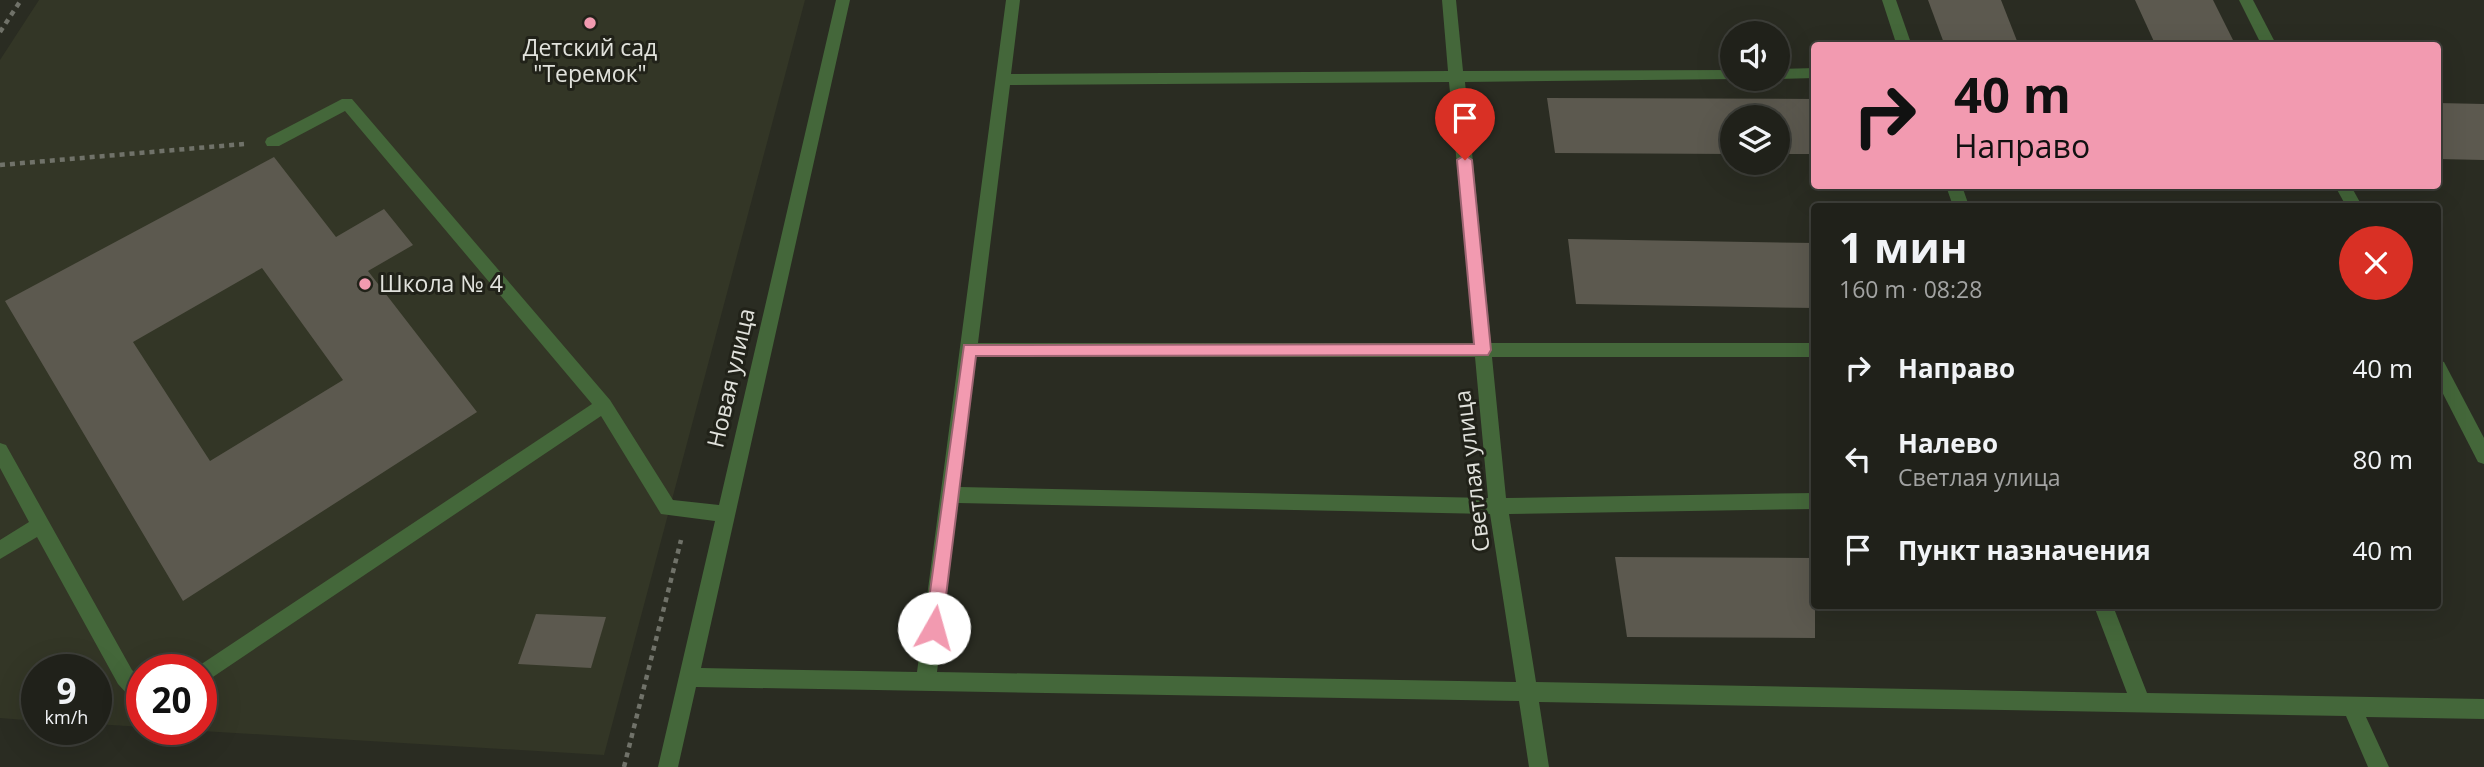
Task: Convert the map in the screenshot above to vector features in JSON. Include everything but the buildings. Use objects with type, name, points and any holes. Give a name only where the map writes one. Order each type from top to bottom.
[{"type":"street","name":"Новая улица","points":[[668,767],[843,0]]},
{"type":"street","points":[[926,681],[1013,0]]},
{"type":"street","name":"Светлая улица","points":[[1449,0],[1498,506],[1539,767]]},
{"type":"street","points":[[1889,0],[1904,42]]},
{"type":"street","points":[[2246,0],[2268,42]]},
{"type":"street","points":[[1790,74],[1811,74]]},
{"type":"street","points":[[1003,80],[1720,75]]},
{"type":"street","points":[[273,142],[347,103],[604,405],[668,508],[725,514]]},
{"type":"street","points":[[969,350],[1811,350]]},
{"type":"street","points":[[2441,373],[2484,456]]},
{"type":"street","points":[[217,665],[604,405]]},
{"type":"street","points":[[0,451],[126,678]]},
{"type":"street","points":[[951,495],[1498,506],[1811,501]]},
{"type":"street","points":[[0,550],[40,525]]},
{"type":"street","points":[[2105,609],[2140,702]]},
{"type":"street","points":[[689,677],[2484,709]]},
{"type":"street","points":[[2352,708],[2379,767]]},
{"type":"path","points":[[0,32],[21,0]]},
{"type":"path","points":[[0,165],[273,142]]},
{"type":"path","points":[[624,767],[688,512]]},
{"type":"shaded area","name":"Школа № 4","points":[[39,0],[805,0],[604,755],[217,732],[217,654],[126,654],[126,726],[112,725],[112,654],[21,654],[21,720],[0,718],[0,60]]},
{"type":"place","name":"Детский сад \"Теремок\"","points":[[590,23]]},
{"type":"place","name":"Школа № 4","points":[[365,284]]},
{"type":"route","points":[[934,628],[969,350],[1483,350],[1465,160]]}]
